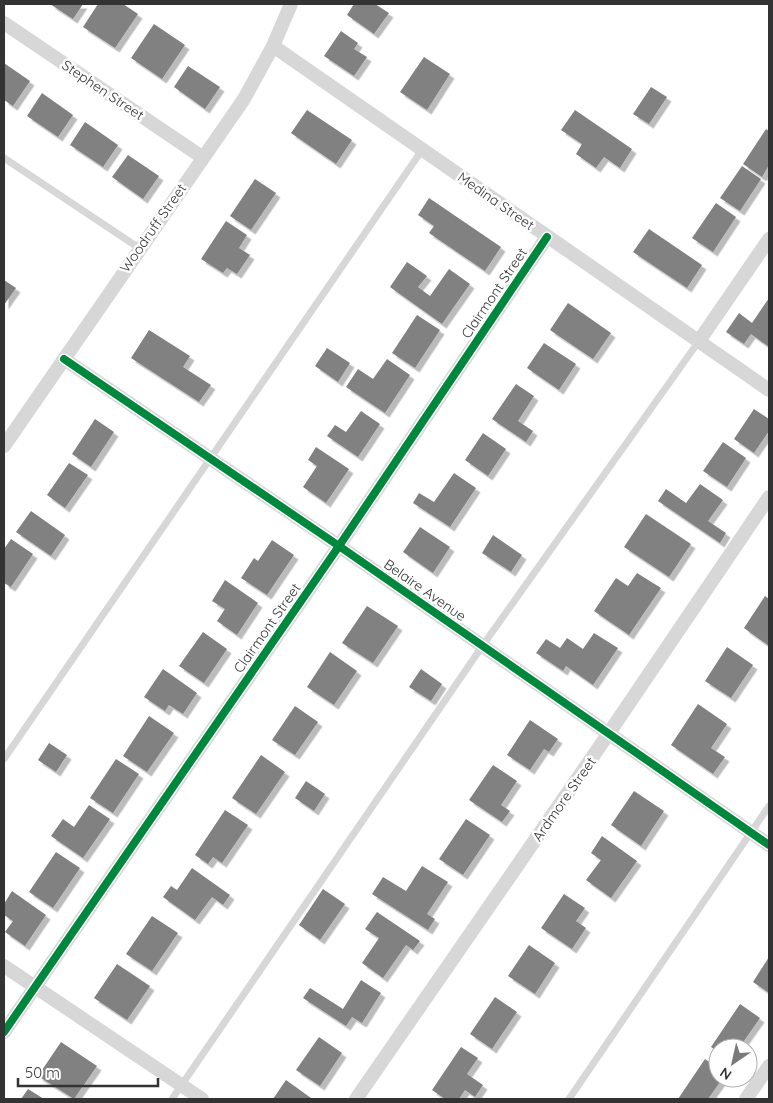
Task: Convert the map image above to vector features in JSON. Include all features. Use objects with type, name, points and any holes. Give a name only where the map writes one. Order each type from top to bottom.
[{"type":"street","name":"Woodruff Street","points":[[4,446],[244,98],[273,46],[291,4]]},
{"type":"street","name":"Stephen Street","points":[[4,23],[202,157]]},
{"type":"street","name":"Medina Street","points":[[273,46],[769,390]]},
{"type":"street","name":"Clairmont Street","points":[[4,1032],[339,546],[547,236]]},
{"type":"street","points":[[699,341],[769,239]]},
{"type":"street","name":"Belaire Avenue","points":[[64,358],[483,645],[769,845]]},
{"type":"street","name":"Ardmore Street","points":[[356,1099],[609,733],[769,497]]},
{"type":"street","points":[[4,966],[202,1099]]},
{"type":"street","points":[[746,1099],[769,1066]]},
{"type":"lane","points":[[4,759],[422,150]]},
{"type":"lane","points":[[4,158],[139,248]]},
{"type":"lane","points":[[172,1099],[483,645],[699,341]]},
{"type":"lane","points":[[569,1099],[769,806]]},
{"type":"building","points":[[50,4],[83,4],[73,19]]},
{"type":"building","points":[[98,4],[123,4],[138,14],[115,48],[83,27]]},
{"type":"building","points":[[354,4],[375,4],[389,13],[374,34],[347,15]]},
{"type":"building","points":[[154,24],[185,45],[162,79],[131,58]]},
{"type":"building","points":[[341,31],[358,43],[354,49],[367,57],[354,76],[324,56]]},
{"type":"building","points":[[424,57],[450,74],[427,110],[400,92]]},
{"type":"building","points":[[4,63],[30,81],[13,106],[4,100]]},
{"type":"building","points":[[188,66],[220,87],[205,109],[174,87]]},
{"type":"building","points":[[651,87],[667,97],[649,124],[633,114]]},
{"type":"building","points":[[42,93],[73,115],[58,137],[27,116]]},
{"type":"building","points":[[307,110],[352,140],[336,164],[291,133]]},
{"type":"building","points":[[575,110],[632,149],[620,168],[604,157],[596,168],[576,154],[582,144],[561,130]]},
{"type":"building","points":[[85,122],[118,145],[103,167],[70,145]]},
{"type":"building","points":[[766,129],[769,131],[769,165],[762,177],[743,164]]},
{"type":"building","points":[[128,155],[159,176],[143,199],[112,177]]},
{"type":"building","points":[[742,166],[761,179],[740,211],[720,198]]},
{"type":"building","points":[[255,179],[276,193],[251,230],[230,216]]},
{"type":"building","points":[[429,198],[501,247],[485,271],[429,233],[434,226],[418,215]]},
{"type":"building","points":[[716,203],[736,217],[713,252],[692,238]]},
{"type":"building","points":[[226,221],[247,235],[239,248],[250,255],[237,274],[227,268],[223,273],[201,259]]},
{"type":"building","points":[[649,229],[702,265],[687,288],[633,252]]},
{"type":"building","points":[[407,262],[427,276],[418,287],[430,296],[449,269],[470,284],[442,324],[390,287]]},
{"type":"building","points":[[4,280],[16,288],[4,305]]},
{"type":"building","points":[[769,298],[769,347],[751,334],[744,344],[726,332],[739,313],[752,323]]},
{"type":"building","points":[[568,303],[611,333],[593,359],[550,330]]},
{"type":"building","points":[[417,315],[440,330],[415,368],[392,353]]},
{"type":"building","points":[[149,330],[190,356],[183,367],[211,385],[199,402],[131,358]]},
{"type":"building","points":[[544,343],[576,364],[559,390],[527,368]]},
{"type":"building","points":[[327,348],[350,363],[338,382],[315,366]]},
{"type":"building","points":[[387,359],[410,375],[385,413],[346,387],[358,369],[373,379]]},
{"type":"building","points":[[516,384],[534,396],[518,421],[533,431],[526,442],[492,419]]},
{"type":"building","points":[[754,409],[769,419],[769,431],[754,453],[734,439]]},
{"type":"building","points":[[361,411],[380,424],[358,457],[327,436],[335,425],[346,432]]},
{"type":"building","points":[[95,419],[114,432],[91,467],[72,454]]},
{"type":"building","points":[[483,433],[506,449],[488,476],[465,460]]},
{"type":"building","points":[[723,442],[746,458],[727,487],[703,471]]},
{"type":"building","points":[[316,447],[349,469],[326,503],[303,487],[317,466],[308,460]]},
{"type":"building","points":[[69,463],[88,475],[65,508],[47,495]]},
{"type":"building","points":[[454,473],[476,488],[450,527],[413,503],[419,493],[434,502]]},
{"type":"building","points":[[700,484],[723,500],[708,521],[726,533],[720,543],[658,501],[666,489],[686,503]]},
{"type":"building","points":[[31,511],[65,535],[51,556],[16,532]]},
{"type":"building","points":[[646,514],[691,544],[669,577],[624,547]]},
{"type":"building","points":[[420,527],[450,547],[433,573],[403,552]]},
{"type":"building","points":[[493,535],[522,555],[511,572],[482,553]]},
{"type":"building","points":[[11,539],[33,554],[11,587],[4,583],[4,549]]},
{"type":"building","points":[[272,540],[294,555],[267,595],[241,578],[254,558],[258,561]]},
{"type":"building","points":[[637,573],[661,588],[629,635],[594,611],[616,578],[628,586]]},
{"type":"building","points":[[225,580],[258,603],[237,635],[217,621],[225,609],[212,601]]},
{"type":"building","points":[[765,596],[769,599],[769,646],[744,628]]},
{"type":"building","points":[[367,606],[398,626],[373,663],[342,643]]},
{"type":"building","points":[[203,632],[227,649],[204,683],[179,666]]},
{"type":"building","points":[[594,633],[618,648],[593,685],[566,666],[563,671],[536,653],[546,639],[560,648],[567,638],[583,649]]},
{"type":"building","points":[[727,647],[753,665],[731,698],[705,681]]},
{"type":"building","points":[[330,652],[357,671],[334,705],[307,687]]},
{"type":"building","points":[[163,669],[197,693],[183,714],[169,705],[165,711],[144,697]]},
{"type":"building","points":[[421,669],[442,684],[431,701],[409,687]]},
{"type":"building","points":[[698,704],[727,724],[711,748],[725,757],[713,774],[671,745]]},
{"type":"building","points":[[295,706],[318,722],[295,755],[272,740]]},
{"type":"building","points":[[149,716],[174,733],[147,772],[123,756]]},
{"type":"building","points":[[530,720],[558,739],[549,752],[544,749],[530,770],[507,755]]},
{"type":"building","points":[[49,743],[67,755],[56,772],[38,760]]},
{"type":"building","points":[[261,755],[285,772],[256,814],[232,798]]},
{"type":"building","points":[[116,759],[139,774],[113,813],[90,798]]},
{"type":"building","points":[[493,765],[517,781],[501,805],[510,811],[502,822],[469,800]]},
{"type":"building","points":[[306,781],[325,794],[314,811],[295,798]]},
{"type":"building","points":[[634,791],[664,811],[641,846],[611,825]]},
{"type":"building","points":[[89,805],[110,819],[83,858],[51,836],[63,819],[74,827]]},
{"type":"building","points":[[225,810],[248,825],[222,863],[213,857],[208,864],[195,855]]},
{"type":"building","points":[[466,819],[490,835],[463,875],[439,859]]},
{"type":"building","points":[[602,836],[637,861],[611,898],[586,880],[601,860],[591,853]]},
{"type":"building","points":[[56,852],[80,868],[53,908],[29,892]]},
{"type":"building","points":[[422,866],[448,882],[427,914],[435,919],[428,930],[372,894],[383,877],[406,891]]},
{"type":"building","points":[[192,868],[230,895],[223,905],[212,897],[195,920],[163,897],[171,886],[177,890]]},
{"type":"building","points":[[323,889],[345,904],[320,940],[299,925]]},
{"type":"building","points":[[12,891],[46,915],[25,946],[5,932],[13,921],[4,915],[4,904]]},
{"type":"building","points":[[564,894],[585,908],[576,921],[586,928],[572,949],[541,928]]},
{"type":"building","points":[[377,912],[420,941],[413,950],[406,945],[383,978],[362,963],[379,938],[365,929]]},
{"type":"building","points":[[152,916],[178,933],[152,971],[126,954]]},
{"type":"building","points":[[529,945],[555,963],[535,994],[508,976]]},
{"type":"building","points":[[769,957],[769,993],[753,982]]},
{"type":"building","points":[[117,964],[150,986],[127,1020],[94,998]]},
{"type":"building","points":[[361,980],[381,993],[362,1023],[352,1017],[346,1026],[303,998],[310,988],[343,1009]]},
{"type":"building","points":[[495,997],[517,1012],[492,1049],[470,1034]]},
{"type":"building","points":[[740,1004],[760,1018],[746,1038],[717,1038]]},
{"type":"building","points":[[319,1037],[342,1053],[320,1086],[296,1070]]},
{"type":"building","points":[[61,1042],[97,1066],[74,1099],[38,1076]]},
{"type":"building","points":[[461,1047],[478,1058],[467,1074],[483,1085],[475,1097],[465,1090],[459,1099],[445,1099],[432,1090]]},
{"type":"building","points":[[705,1059],[708,1061],[708,1088],[716,1088],[708,1099],[678,1099]]},
{"type":"building","points":[[286,1080],[311,1098],[273,1099]]},
{"type":"building","points":[[28,1089],[44,1099],[21,1099]]},
{"type":"cycle path","points":[[4,1032],[339,546],[547,237]]},
{"type":"cycle path","points":[[64,359],[339,546],[769,845]]}]
